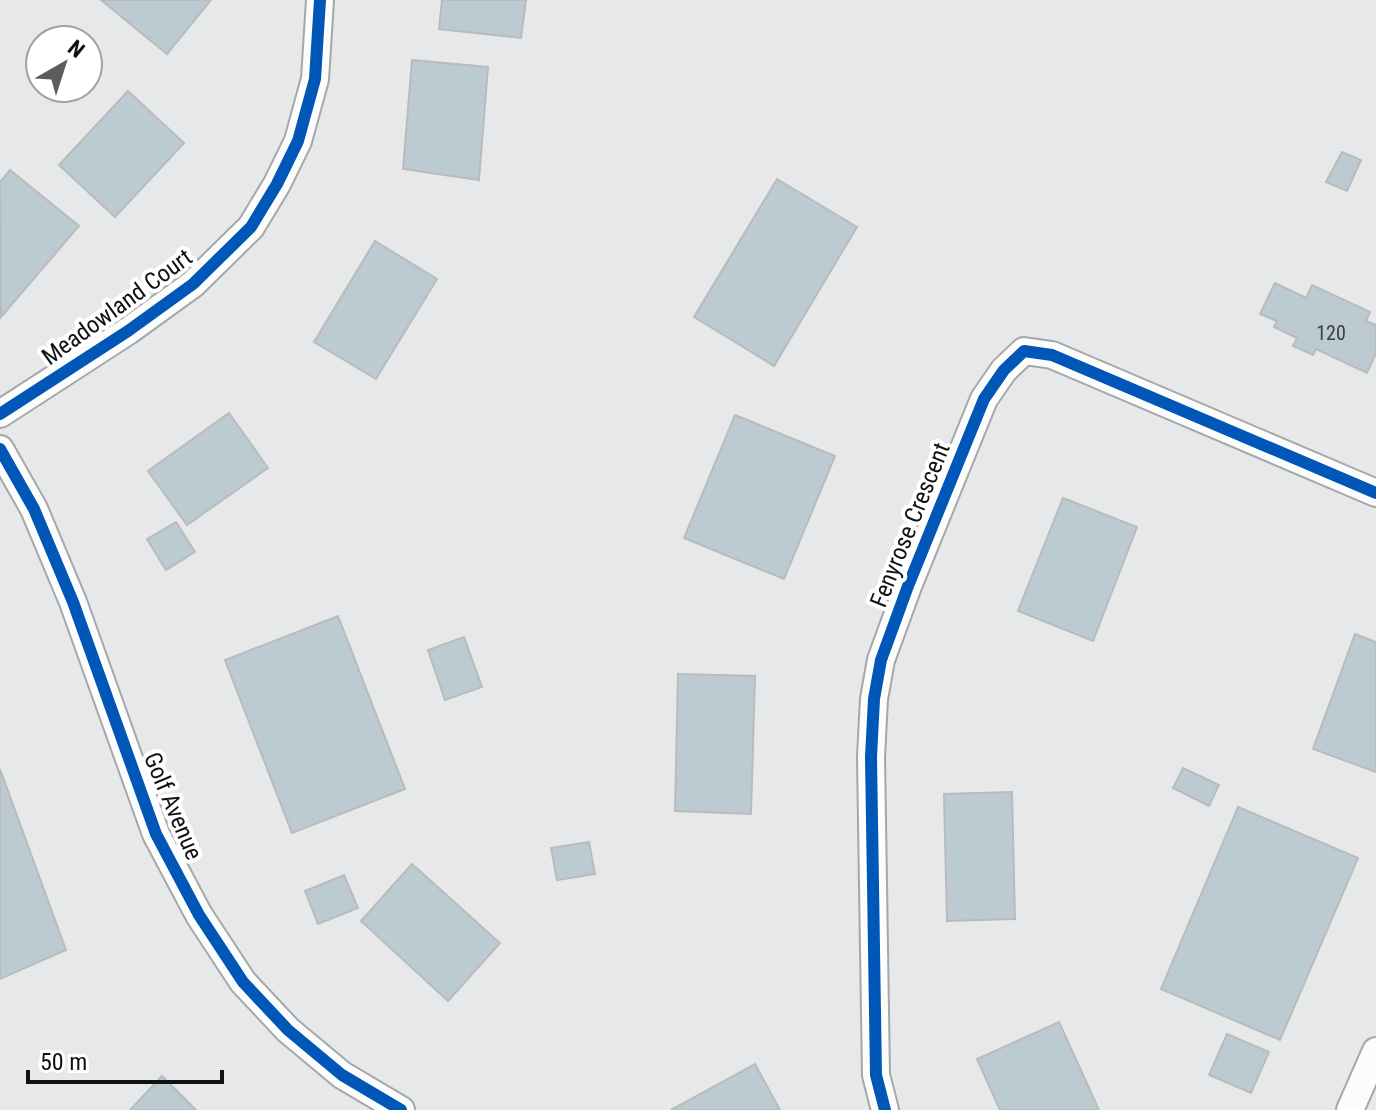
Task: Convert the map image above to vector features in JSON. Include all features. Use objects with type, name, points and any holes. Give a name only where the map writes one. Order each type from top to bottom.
[{"type":"street","name":"Meadowland Court","points":[[0,414],[128,331],[193,284],[251,227],[298,141],[315,79],[320,0]]},
{"type":"street","name":"Fenyrose Crescent","points":[[885,1110],[876,1075],[871,757],[874,699],[881,660],[908,586],[984,399],[1004,370],[1024,351],[1052,355],[1376,493]]},
{"type":"street","name":"Golf Avenue","points":[[0,449],[34,509],[73,602],[156,834],[199,915],[243,982],[288,1030],[342,1075],[401,1110]]},
{"type":"street","points":[[1350,1110],[1376,1051]]},
{"type":"building","points":[[101,0],[211,0],[167,54]]},
{"type":"building","points":[[442,0],[526,0],[521,38],[439,29]]},
{"type":"building","points":[[412,60],[488,67],[479,180],[403,169]]},
{"type":"building","points":[[128,91],[184,143],[115,217],[59,165]]},
{"type":"building","points":[[1342,152],[1361,160],[1347,191],[1326,182]]},
{"type":"building","points":[[10,170],[79,226],[1,317],[0,182]]},
{"type":"building","points":[[777,179],[857,227],[774,366],[694,317]]},
{"type":"building","points":[[375,241],[437,279],[376,379],[314,342]]},
{"type":"building","points":[[1275,283],[1306,298],[1312,285],[1370,312],[1366,321],[1376,325],[1376,353],[1367,373],[1316,349],[1313,355],[1293,346],[1297,338],[1274,327],[1277,321],[1260,314]]},
{"type":"building","points":[[229,413],[268,468],[187,525],[148,471]]},
{"type":"building","points":[[735,415],[835,456],[784,579],[684,538]]},
{"type":"building","points":[[1063,498],[1137,527],[1093,641],[1018,611]]},
{"type":"building","points":[[176,522],[195,552],[166,570],[147,539]]},
{"type":"building","points":[[338,616],[405,789],[292,833],[225,660]]},
{"type":"building","points":[[1355,634],[1376,642],[1376,772],[1313,749]]},
{"type":"building","points":[[464,637],[482,687],[445,700],[428,650]]},
{"type":"building","points":[[678,674],[755,676],[751,814],[675,811]]},
{"type":"building","points":[[1183,768],[1219,785],[1209,806],[1173,788]]},
{"type":"building","points":[[0,769],[66,950],[0,979]]},
{"type":"building","points":[[1012,792],[1015,919],[947,921],[944,794]]},
{"type":"building","points":[[1238,807],[1358,858],[1280,1040],[1161,989]]},
{"type":"building","points":[[589,842],[595,874],[557,880],[551,848]]},
{"type":"building","points":[[412,864],[500,943],[448,1001],[361,921]]},
{"type":"building","points":[[344,875],[358,908],[318,924],[305,891]]},
{"type":"building","points":[[1059,1022],[1099,1110],[1000,1110],[977,1059]]},
{"type":"building","points":[[1227,1034],[1269,1052],[1251,1093],[1209,1075]]},
{"type":"building","points":[[755,1064],[780,1110],[671,1110]]},
{"type":"building","points":[[162,1076],[196,1110],[130,1110]]},
{"type":"cycle path","points":[[0,414],[128,331],[193,284],[251,227],[298,141],[315,79],[320,0]]},
{"type":"cycle path","points":[[885,1110],[876,1075],[871,757],[874,699],[881,660],[908,586],[984,399],[1004,370],[1024,351],[1052,355],[1376,493]]},
{"type":"cycle path","points":[[0,449],[34,509],[73,602],[156,834],[199,915],[243,982],[288,1030],[342,1075],[401,1110]]}]
